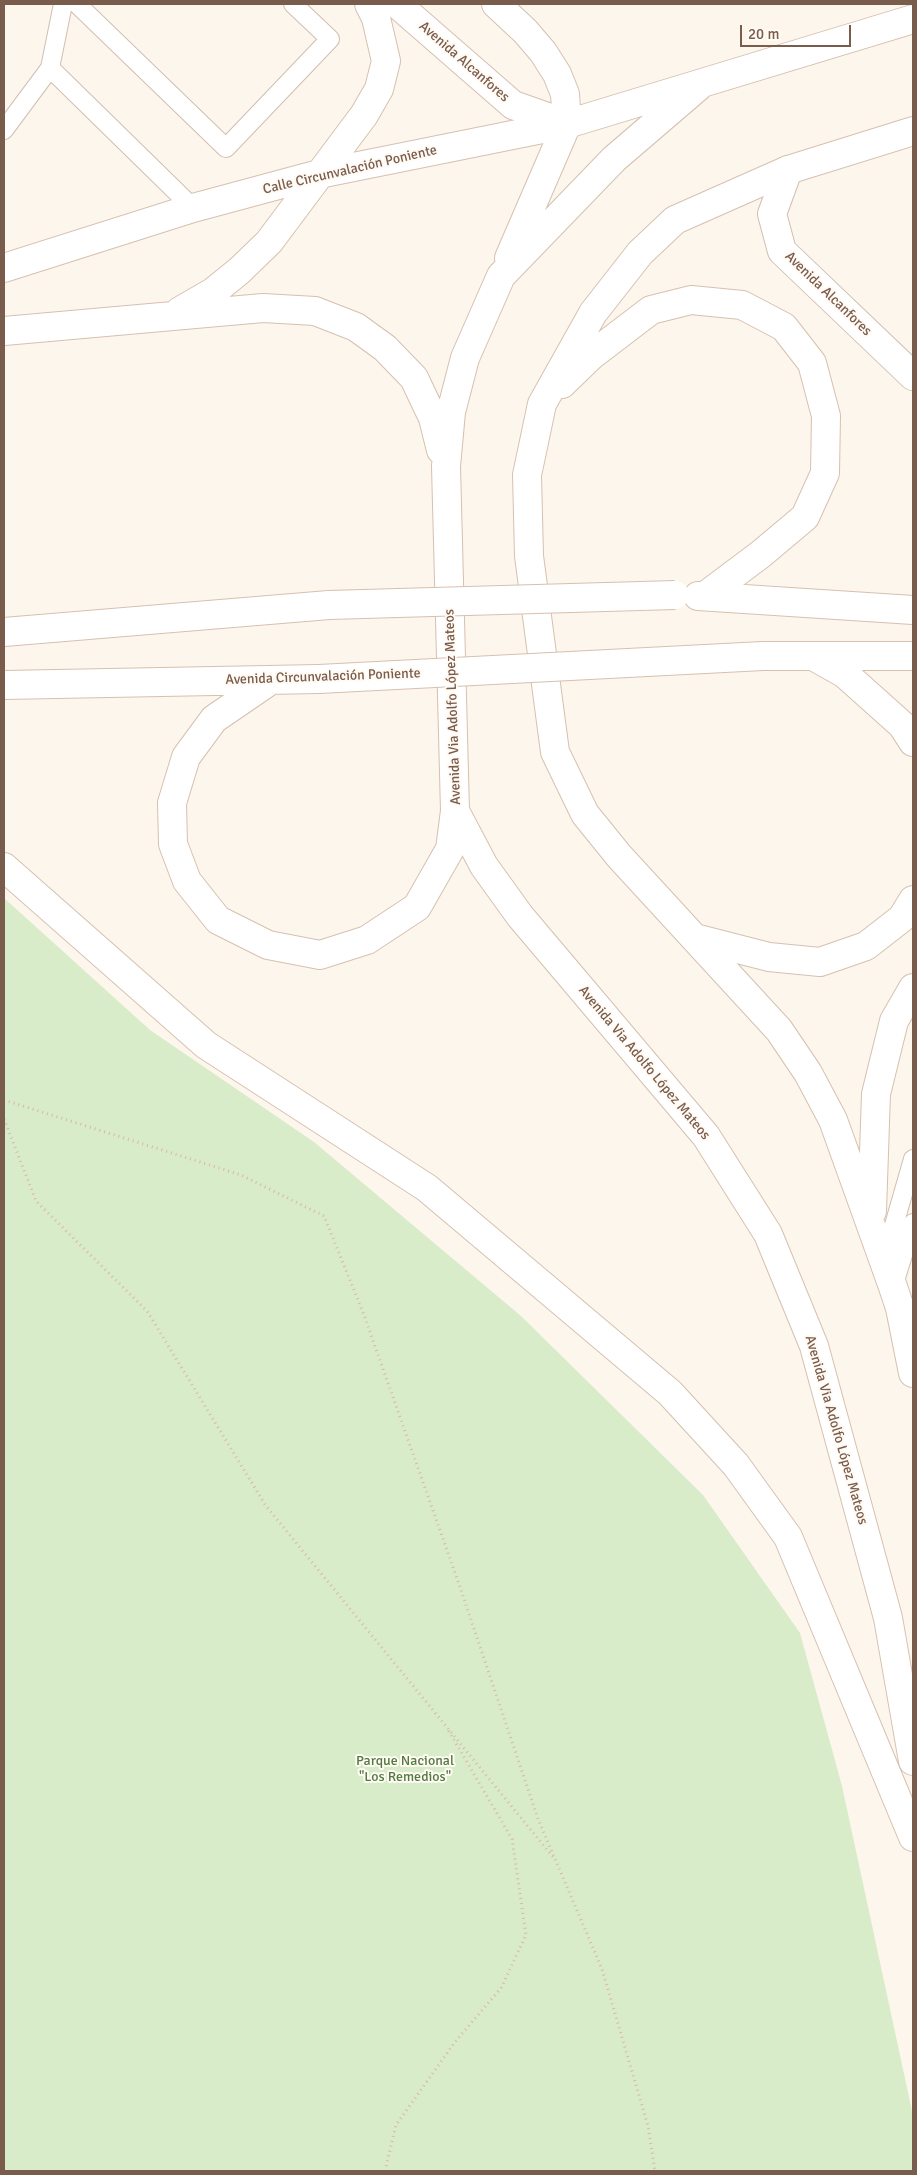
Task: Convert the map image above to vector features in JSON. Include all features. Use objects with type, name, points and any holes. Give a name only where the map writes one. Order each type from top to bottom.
[{"type":"main road","points":[[175,315],[213,292],[239,271],[269,242],[364,115],[379,89],[386,61],[376,18],[370,4]]},
{"type":"main road","name":"Avenida Alcanfores","points":[[397,4],[513,105],[567,124]]},
{"type":"main road","points":[[496,4],[531,38],[557,74],[565,94],[567,124],[501,276]]},
{"type":"main road","name":"Avenida Via Adolfo López Mateos","points":[[913,19],[699,86],[614,159],[501,276],[465,358],[451,412],[446,466],[455,811],[484,866],[520,916],[706,1136],[768,1234],[816,1356],[888,1618],[913,1760]]},
{"type":"main road","name":"Calle Circunvalación Poniente","points":[[4,268],[193,208],[319,174],[567,124],[699,86]]},
{"type":"main road","points":[[913,132],[788,170],[675,220],[640,253],[593,312],[542,404],[527,475],[529,556],[555,752],[585,814],[619,856],[696,938],[778,1030],[808,1073],[833,1120],[884,1260],[900,1308],[913,1373]]},
{"type":"main road","name":"Avenida Alcanfores","points":[[788,170],[772,214],[782,251],[913,376]]},
{"type":"main road","points":[[542,404],[592,356],[651,310],[691,300],[742,305],[784,327],[812,363],[826,416],[825,473],[805,518],[705,596]]},
{"type":"main road","points":[[4,331],[263,308],[315,311],[356,327],[385,348],[414,378],[433,418],[446,466]]},
{"type":"main road","points":[[4,632],[329,606],[675,595],[913,610]]},
{"type":"main road","points":[[4,621],[32,631]]},
{"type":"main road","points":[[812,655],[913,656]]},
{"type":"main road","points":[[812,655],[845,674],[902,725],[913,742]]},
{"type":"main road","name":"Avenida Circunvalación Poniente","points":[[4,685],[319,679],[812,655]]},
{"type":"main road","points":[[271,680],[214,719],[186,757],[172,803],[173,844],[186,881],[218,920],[268,945],[320,955],[367,940],[417,907],[450,849],[455,811]]},
{"type":"main road","points":[[4,867],[206,1045],[427,1188],[670,1393],[736,1465],[788,1537],[913,1837]]},
{"type":"main road","points":[[696,938],[769,957],[820,962],[866,946],[902,918],[913,900]]},
{"type":"main road","points":[[871,1224],[876,1094],[894,1021],[913,988]]},
{"type":"lane","points":[[4,130],[50,68],[63,4]]},
{"type":"lane","points":[[77,4],[226,148],[330,38],[292,4]]},
{"type":"lane","points":[[50,68],[193,208]]},
{"type":"lane","points":[[884,1260],[913,1159]]},
{"type":"lane","points":[[893,1287],[913,1223]]},
{"type":"path","points":[[4,1100],[241,1174],[324,1216],[364,1315],[460,1587],[536,1811],[602,1968],[648,2126],[655,2171]]},
{"type":"path","points":[[4,1119],[36,1201],[146,1311],[266,1506],[557,1861]]},
{"type":"path","points":[[385,2171],[396,2125],[455,2042],[502,1988],[526,1935],[512,1839],[442,1719]]},
{"type":"green space","name":"Parque Nacional \"Los Remedios\"","points":[[4,898],[150,1030],[314,1142],[521,1316],[703,1495],[800,1633],[842,1786],[912,2111],[913,2171],[4,2171]]}]
